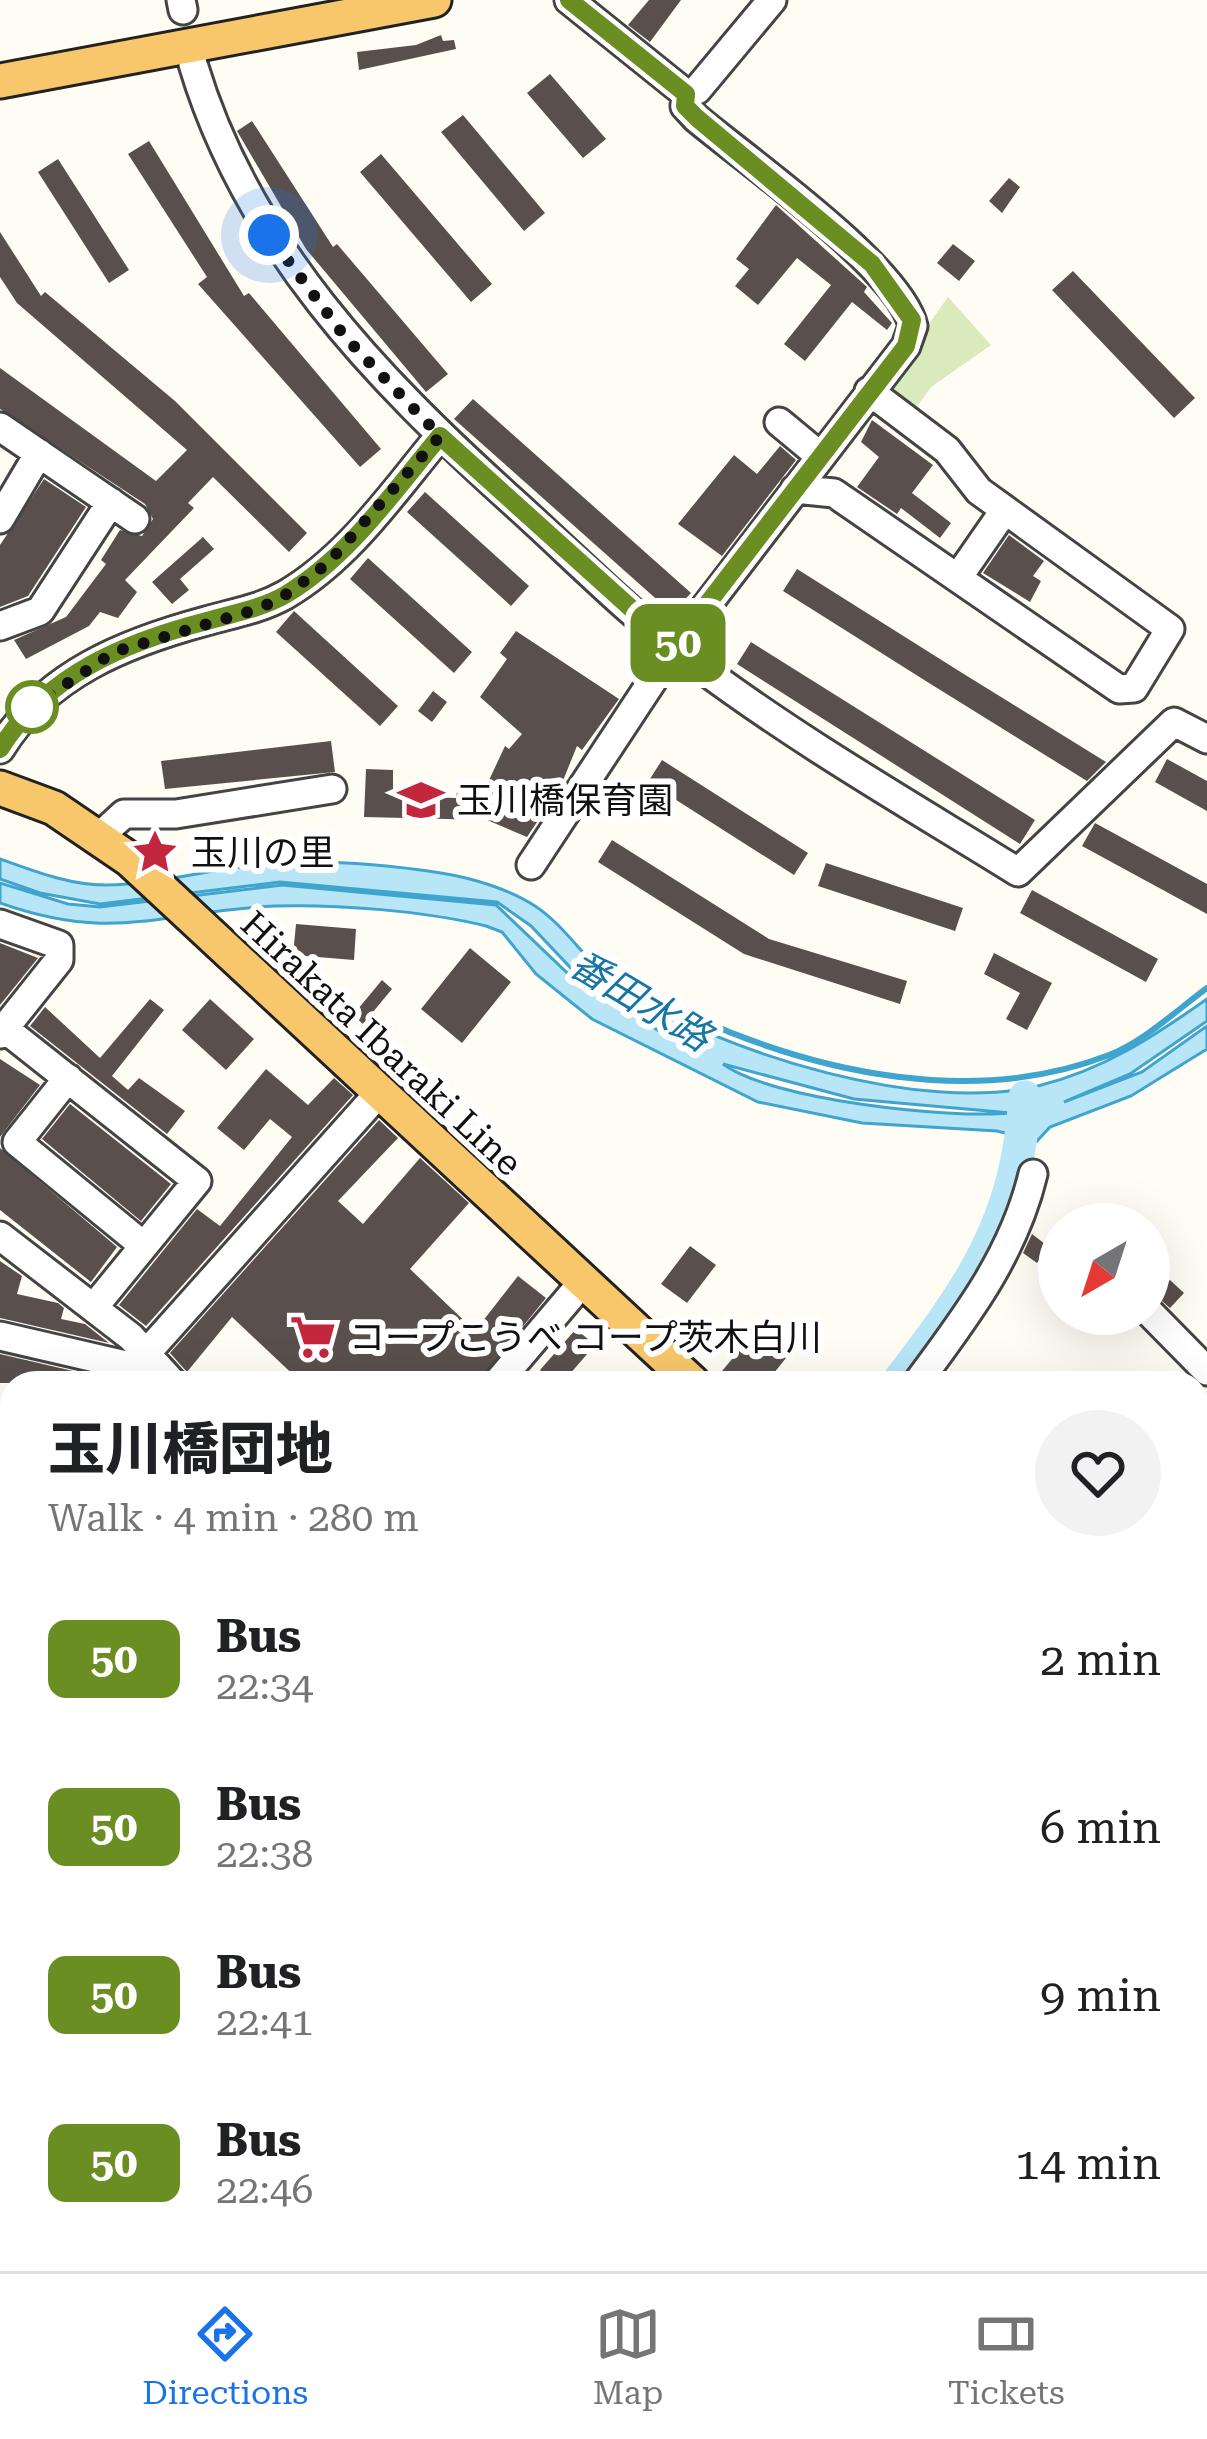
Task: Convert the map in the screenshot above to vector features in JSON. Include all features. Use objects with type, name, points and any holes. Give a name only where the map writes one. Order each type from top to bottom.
[{"type":"main road","points":[[0,57],[311,0]]},
{"type":"main road","points":[[0,81],[434,0]]},
{"type":"main road","name":"Hirakata Ibaraki Line","points":[[0,788],[54,808],[136,865],[680,1371]]},
{"type":"street","points":[[569,0],[686,94]]},
{"type":"street","points":[[686,94],[698,90],[772,0]]},
{"type":"street","points":[[193,64],[231,168],[269,235],[345,337],[440,436],[674,647],[1018,872],[1174,722],[1207,739]]},
{"type":"street","points":[[531,865],[674,647],[910,340],[912,320],[872,264],[697,118],[685,106],[686,94]]},
{"type":"street","points":[[795,489],[834,494],[1119,689],[1134,688],[1168,640],[1170,629],[1004,511],[979,491],[947,450],[868,392]]},
{"type":"street","points":[[779,422],[820,456]]},
{"type":"street","points":[[0,427],[135,519]]},
{"type":"street","points":[[0,749],[55,683],[114,652],[261,608],[290,592],[342,549],[440,436]]},
{"type":"street","points":[[0,519],[39,453]]},
{"type":"street","points":[[0,626],[40,611],[111,502]]},
{"type":"street","points":[[959,576],[1004,511]]},
{"type":"street","points":[[100,836],[124,814],[176,814],[332,789]]},
{"type":"street","points":[[0,924],[59,944],[59,960],[2,1031],[197,1180],[94,1307]]},
{"type":"street","points":[[68,1078],[17,1142],[144,1246]]},
{"type":"street","points":[[0,1336],[134,1367],[378,1094]]},
{"type":"street","points":[[925,1371],[1002,1260],[1022,1222],[1033,1174]]},
{"type":"street","points":[[0,1236],[94,1307],[161,1371]]},
{"type":"street","points":[[507,1371],[582,1283]]},
{"type":"street","points":[[1170,1333],[1207,1371]]},
{"type":"green space","points":[[948,297],[991,345],[931,387],[913,412],[894,391],[893,375]]},
{"type":"water","points":[[0,859],[65,880],[106,885],[298,862],[380,866],[465,878],[535,906],[615,984],[670,1016],[771,1057],[883,1085],[991,1093],[1038,1086],[1127,1051],[1207,999],[1207,1021],[1130,1074],[1064,1102],[1142,1072],[1207,1026],[1207,1049],[1131,1096],[1050,1127],[1037,1141],[997,1131],[862,1123],[758,1102],[592,1019],[536,974],[502,932],[486,926],[353,907],[298,906],[138,922],[76,921],[0,903],[0,883],[68,904],[100,907],[282,885],[496,905],[582,987],[698,1053],[585,983],[531,926],[497,902],[280,882],[100,904],[40,893],[0,879]],"holes":[[[723,1064],[854,1099],[1011,1113],[905,1110],[819,1097],[747,1077]]]},
{"type":"building","points":[[649,0],[681,0],[650,42],[628,25]]},
{"type":"building","points":[[441,35],[443,41],[454,40],[456,49],[359,70],[357,52],[416,45]]},
{"type":"building","points":[[550,74],[606,139],[583,158],[527,93]]},
{"type":"building","points":[[463,115],[545,213],[524,231],[441,132]]},
{"type":"building","points":[[252,121],[333,247],[337,244],[448,374],[426,392],[306,249],[237,131]]},
{"type":"building","points":[[149,141],[244,296],[249,293],[381,449],[360,467],[198,284],[207,277],[128,154]]},
{"type":"building","points":[[381,154],[492,284],[471,302],[360,172]]},
{"type":"building","points":[[58,159],[129,270],[109,283],[38,172]]},
{"type":"building","points":[[1009,178],[1020,187],[1002,213],[989,201]]},
{"type":"building","points":[[776,205],[867,287],[864,292],[892,323],[887,330],[852,302],[805,361],[784,344],[831,285],[797,258],[758,305],[735,286],[749,269],[736,259]]},
{"type":"building","points":[[0,232],[41,296],[45,292],[175,401],[307,533],[289,552],[213,477],[188,503],[194,508],[125,580],[137,592],[118,618],[100,612],[89,626],[26,659],[14,640],[66,617],[106,564],[101,560],[120,530],[142,536],[153,519],[145,504],[0,409],[0,368],[156,481],[187,450],[17,303],[0,277]]},
{"type":"building","points":[[953,244],[975,261],[959,281],[937,263]]},
{"type":"building","points":[[1073,271],[1195,398],[1174,418],[1052,290]]},
{"type":"building","points":[[473,399],[691,593],[672,613],[454,419]]},
{"type":"building","points":[[872,420],[933,465],[912,493],[951,523],[940,538],[901,508],[897,514],[857,487],[879,457],[861,442]]},
{"type":"building","points":[[780,446],[796,460],[722,556],[678,524],[734,455],[757,474]]},
{"type":"building","points":[[44,479],[86,507],[28,596],[0,607],[0,545]]},
{"type":"building","points":[[425,492],[529,586],[511,606],[407,512]]},
{"type":"building","points":[[1009,535],[1044,561],[1033,576],[1041,581],[1030,602],[983,573]]},
{"type":"building","points":[[203,537],[214,549],[180,579],[189,590],[172,604],[152,582]]},
{"type":"building","points":[[368,558],[472,652],[454,673],[350,579]]},
{"type":"building","points":[[797,569],[1106,762],[1087,781],[929,683],[783,591]]},
{"type":"building","points":[[294,611],[398,706],[380,726],[276,632]]},
{"type":"building","points":[[516,631],[619,699],[582,750],[577,746],[560,788],[527,837],[487,820],[364,817],[366,769],[393,770],[393,796],[456,798],[457,792],[483,793],[505,746],[509,749],[522,734],[480,697],[507,659],[500,653]]},
{"type":"building","points":[[751,642],[1035,820],[1020,844],[737,664]]},
{"type":"building","points":[[433,691],[447,702],[432,722],[418,711]]},
{"type":"building","points":[[331,741],[335,772],[165,789],[161,761]]},
{"type":"building","points":[[1167,759],[1207,781],[1207,811],[1155,782]]},
{"type":"building","points":[[662,760],[808,853],[794,875],[648,782]]},
{"type":"building","points":[[1095,823],[1207,884],[1207,914],[1082,846]]},
{"type":"building","points":[[612,840],[769,939],[907,981],[900,1004],[744,954],[598,862]]},
{"type":"building","points":[[826,863],[963,908],[955,931],[818,886]]},
{"type":"building","points":[[1032,890],[1158,959],[1146,982],[1020,913]]},
{"type":"building","points":[[296,924],[356,929],[354,960],[293,955]]},
{"type":"building","points":[[0,943],[38,958],[0,1005]]},
{"type":"building","points":[[470,948],[511,982],[462,1043],[421,1009]]},
{"type":"building","points":[[994,953],[1052,983],[1027,1030],[1006,1019],[1020,993],[984,974]]},
{"type":"building","points":[[382,980],[392,989],[363,1024],[353,1015]]},
{"type":"building","points":[[150,999],[164,1010],[112,1076],[128,1090],[139,1078],[185,1111],[167,1134],[30,1026],[45,1007],[100,1058]]},
{"type":"building","points":[[210,999],[254,1039],[226,1070],[182,1030]]},
{"type":"building","points":[[0,1059],[40,1085],[0,1137]]},
{"type":"building","points":[[266,1069],[308,1105],[334,1078],[353,1095],[146,1326],[119,1305],[197,1209],[220,1226],[292,1137],[270,1119],[244,1150],[217,1128]]},
{"type":"building","points":[[70,1104],[171,1184],[141,1221],[42,1139]]},
{"type":"building","points":[[379,1120],[398,1138],[338,1201],[363,1224],[420,1158],[469,1203],[410,1269],[475,1331],[518,1276],[546,1298],[487,1371],[289,1371],[232,1317],[188,1371],[170,1353]]},
{"type":"building","points":[[0,1148],[117,1247],[91,1282],[0,1210]]},
{"type":"building","points":[[1032,1234],[1038,1239],[1038,1262],[1023,1253]]},
{"type":"building","points":[[690,1246],[716,1265],[687,1303],[661,1284]]},
{"type":"building","points":[[0,1261],[22,1276],[17,1294],[58,1303],[64,1308],[61,1319],[85,1324],[109,1343],[0,1318]]},
{"type":"building","points":[[1170,1280],[1184,1293],[1170,1308]]},
{"type":"building","points":[[576,1329],[595,1345],[572,1371],[540,1370]]},
{"type":"building","points":[[761,1337],[786,1358],[776,1371],[722,1371],[747,1341],[754,1346]]},
{"type":"building","points":[[0,1354],[73,1371],[0,1371]]},
{"type":"waterway","name":"番田水路","points":[[692,1016],[844,1068],[952,1081],[1005,1079],[1058,1071],[1109,1055],[1147,1034],[1207,988]]},
{"type":"waterway","points":[[906,1371],[986,1251],[1012,1181],[1025,1097]]},
{"type":"bus line","name":"50","points":[[0,749],[55,683],[114,652],[203,621],[261,608],[290,592],[328,563],[440,436],[674,647],[906,346],[912,320],[872,264],[697,118],[685,106],[686,94],[569,0]]},
{"type":"place","name":"玉川橋保育園","points":[[421,800]]},
{"type":"place","name":"玉川の里","points":[[155,852]]},
{"type":"place","name":"コープこうべ コープ茨木白川","points":[[313,1337]]},
{"type":"route","points":[[32,707],[114,652],[203,621],[261,608],[290,592],[328,563],[440,436],[345,337],[269,235]]}]
